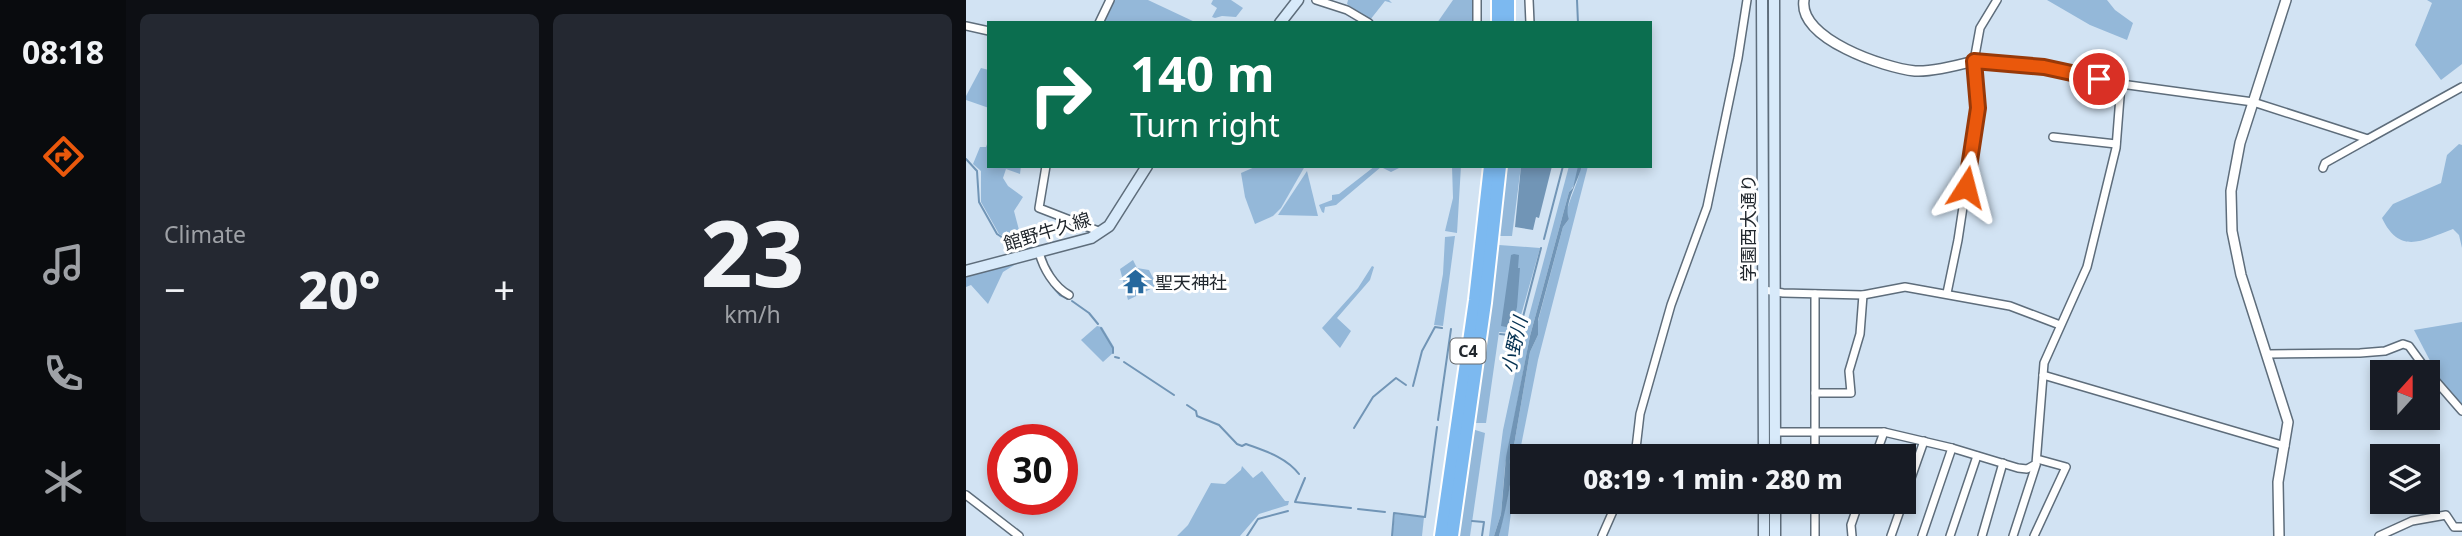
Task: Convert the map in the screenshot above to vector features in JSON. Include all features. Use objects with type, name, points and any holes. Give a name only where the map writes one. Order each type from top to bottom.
[{"type":"highway","points":[[1498,0],[1498,21]]},
{"type":"highway","points":[[1508,0],[1508,21]]},
{"type":"highway","name":"C4","points":[[1441,536],[1475,300],[1490,168]]},
{"type":"highway","name":"C4","points":[[1452,536],[1485,303],[1500,168]]},
{"type":"main road","points":[[1282,21],[1298,0]]},
{"type":"main road","name":"学園西大通り","points":[[1762,0],[1774,444]]},
{"type":"main road","name":"学園西大通り","points":[[1764,444],[1773,0]]},
{"type":"main road","name":"館野牛久線","points":[[966,271],[1091,238],[1109,226],[1146,168]]},
{"type":"main road","points":[[1764,514],[1764,536]]},
{"type":"main road","points":[[1775,514],[1775,536]]},
{"type":"street","points":[[1100,21],[1110,0]]},
{"type":"street","points":[[1316,0],[1347,10],[1366,21]]},
{"type":"street","points":[[1477,0],[1477,21]]},
{"type":"street","points":[[1529,0],[1530,21]]},
{"type":"street","points":[[1637,444],[1640,414],[1671,304],[1707,207],[1738,58],[1747,0]]},
{"type":"street","points":[[1804,0],[1809,20],[1827,39],[1878,62],[1919,71],[1974,61],[2044,67],[2121,84],[2253,102],[2368,139]]},
{"type":"street","points":[[1947,293],[1978,108],[1974,61],[1980,28],[1997,0]]},
{"type":"street","points":[[2279,536],[2278,482],[2288,422],[2241,275],[2232,231],[2231,191],[2240,143],[2286,0]]},
{"type":"street","points":[[966,26],[987,31]]},
{"type":"street","points":[[2013,536],[2036,462],[2044,363],[2087,267],[2116,144],[2121,84]]},
{"type":"street","points":[[2323,168],[2325,163],[2462,87]]},
{"type":"street","points":[[2053,138],[2116,144]]},
{"type":"street","points":[[1046,168],[1039,208],[1101,232]]},
{"type":"street","points":[[1039,252],[1057,287],[1069,295]]},
{"type":"street","points":[[1769,290],[1863,295],[1905,287],[2010,306],[2060,325]]},
{"type":"street","points":[[1815,294],[1815,444]]},
{"type":"street","points":[[1815,393],[1851,393],[1849,371],[1860,334],[1863,295]]},
{"type":"street","points":[[2268,355],[2385,351],[2403,344],[2409,346],[2462,411]]},
{"type":"street","points":[[2043,375],[2285,446]]},
{"type":"street","points":[[1774,432],[1884,432],[2027,469],[2036,462],[2066,467],[2034,536]]},
{"type":"street","points":[[1880,444],[1884,432]]},
{"type":"street","points":[[1916,463],[1924,441]]},
{"type":"street","points":[[1922,536],[1952,448]]},
{"type":"street","points":[[1950,536],[1977,456]]},
{"type":"street","points":[[1982,536],[2003,463]]},
{"type":"street","points":[[966,495],[1019,536]]},
{"type":"street","points":[[1602,536],[1612,514]]},
{"type":"street","points":[[1815,514],[1815,536]]},
{"type":"street","points":[[1852,536],[1851,525],[1855,514]]},
{"type":"street","points":[[1891,536],[1898,514]]},
{"type":"street","points":[[2379,536],[2412,521],[2446,515],[2454,527],[2462,527]]},
{"type":"shaded area","points":[[1112,0],[1148,0],[1193,21],[1103,21]]},
{"type":"shaded area","points":[[1213,0],[1231,0],[1243,8],[1236,17],[1215,18],[1212,17],[1217,8],[1211,4]]},
{"type":"shaded area","points":[[1348,0],[1389,0],[1392,3],[1385,1],[1370,20],[1347,4]]},
{"type":"shaded area","points":[[1453,0],[1475,0],[1473,21],[1438,21]]},
{"type":"shaded area","points":[[1766,0],[1770,0],[1771,264],[1768,286]]},
{"type":"shaded area","points":[[2047,0],[2107,0],[2115,10],[2133,23],[2127,40],[2090,25]]},
{"type":"shaded area","points":[[2427,0],[2462,0],[2462,64],[2441,80],[2415,45],[2432,3]]},
{"type":"shaded area","points":[[981,68],[987,70],[987,107],[966,100]]},
{"type":"shaded area","points":[[987,144],[987,168],[1021,168],[1020,174],[1006,169],[1003,178],[1008,186],[1023,197],[1014,211],[1019,230],[1028,239],[1018,244],[999,234],[981,202],[981,171],[973,164],[980,147],[986,147]]},
{"type":"shaded area","points":[[2459,144],[2462,145],[2462,248],[2459,235],[2453,229],[2413,242],[2396,237],[2382,218],[2393,204],[2441,183],[2447,155]]},
{"type":"shaded area","points":[[1252,168],[1304,168],[1281,208],[1273,216],[1255,224],[1245,197],[1241,173]]},
{"type":"shaded area","points":[[1372,168],[1380,168],[1336,205],[1325,207],[1324,213],[1322,212],[1319,205],[1332,200],[1332,195],[1339,194]]},
{"type":"shaded area","points":[[1383,168],[1399,168],[1391,172]]},
{"type":"shaded area","points":[[1452,168],[1461,168],[1457,233],[1445,231],[1453,198]]},
{"type":"shaded area","points":[[1506,168],[1521,168],[1512,236],[1497,236]]},
{"type":"shaded area","points":[[1521,168],[1552,168],[1539,218],[1536,217],[1533,230],[1515,227]]},
{"type":"shaded area","points":[[1568,168],[1578,168],[1530,336],[1505,466],[1501,514],[1494,536],[1489,536],[1503,430],[1521,346]]},
{"type":"shaded area","points":[[1578,168],[1581,168],[1569,201],[1569,219],[1563,227],[1538,320],[1538,335],[1530,352],[1514,444],[1510,444],[1507,500],[1499,536],[1494,536],[1501,514],[1506,457],[1530,336],[1569,192],[1573,188]]},
{"type":"shaded area","points":[[1581,168],[1587,168],[1538,360],[1521,444],[1514,444],[1530,352],[1538,335],[1538,321],[1563,227],[1569,219],[1566,214]]},
{"type":"shaded area","points":[[1307,171],[1318,216],[1278,215]]},
{"type":"shaded area","points":[[1455,236],[1443,326],[1434,325],[1443,274],[1445,237]]},
{"type":"shaded area","points":[[1499,245],[1540,248],[1516,333],[1499,332],[1486,423],[1474,423]]},
{"type":"shaded area","points":[[1511,255],[1519,255],[1520,268],[1517,307],[1512,328],[1501,326]]},
{"type":"shaded area","points":[[1133,260],[1137,268],[1149,270],[1157,286],[1128,300],[1120,269]]},
{"type":"shaded area","points":[[1019,262],[1003,272],[988,304],[971,285],[966,287],[966,274]]},
{"type":"shaded area","points":[[1372,266],[1374,267],[1370,280],[1337,318],[1351,331],[1340,348],[1322,328],[1358,288]]},
{"type":"shaded area","points":[[2462,322],[2462,406],[2450,399],[2440,380],[2440,360],[2430,360],[2414,330]]},
{"type":"shaded area","points":[[1097,326],[1102,327],[1114,347],[1114,352],[1103,362],[1081,340]]},
{"type":"shaded area","points":[[1472,429],[1485,433],[1470,536],[1458,536]]},
{"type":"shaded area","points":[[1242,466],[1253,478],[1262,471],[1285,501],[1289,501],[1288,505],[1259,514],[1240,536],[1177,536],[1188,525],[1211,483],[1225,484]]},
{"type":"shaded area","points":[[1510,484],[1508,536],[1499,536]]},
{"type":"shaded area","points":[[1395,514],[1424,517],[1422,536],[1392,536]]},
{"type":"waterway","points":[[1577,0],[1578,21]]},
{"type":"waterway","points":[[966,159],[977,171],[979,202],[997,234],[1023,251]]},
{"type":"waterway","points":[[1544,239],[1562,168]]},
{"type":"waterway","name":"小野川","points":[[1500,334],[1518,336],[1541,248]]},
{"type":"waterway","points":[[1053,287],[1068,299]]},
{"type":"waterway","points":[[1072,301],[1089,313],[1098,324]]},
{"type":"waterway","points":[[1413,386],[1422,351],[1435,327],[1442,328]]},
{"type":"waterway","points":[[1101,328],[1113,348],[1113,353]]},
{"type":"waterway","points":[[1438,420],[1451,329]]},
{"type":"waterway","points":[[1115,357],[1119,358]]},
{"type":"waterway","points":[[1124,362],[1174,395]]},
{"type":"waterway","points":[[1354,428],[1373,397],[1396,378],[1406,385]]},
{"type":"waterway","points":[[1187,405],[1196,411],[1197,416],[1219,425],[1237,444],[1246,444],[1275,455],[1299,474]]},
{"type":"waterway","points":[[1392,536],[1394,513],[1425,517],[1437,427]]},
{"type":"waterway","points":[[1305,478],[1295,502],[1351,508]]},
{"type":"waterway","points":[[1358,509],[1385,512]]},
{"type":"waterway","points":[[1247,536],[1258,519],[1288,511]]},
{"type":"waterway","points":[[1472,521],[1484,522],[1482,536]]},
{"type":"place","name":"聖天神社","points":[[1135,282]]},
{"type":"route","points":[[1966,187],[1978,108],[1974,61],[2044,67],[2099,79]]}]
